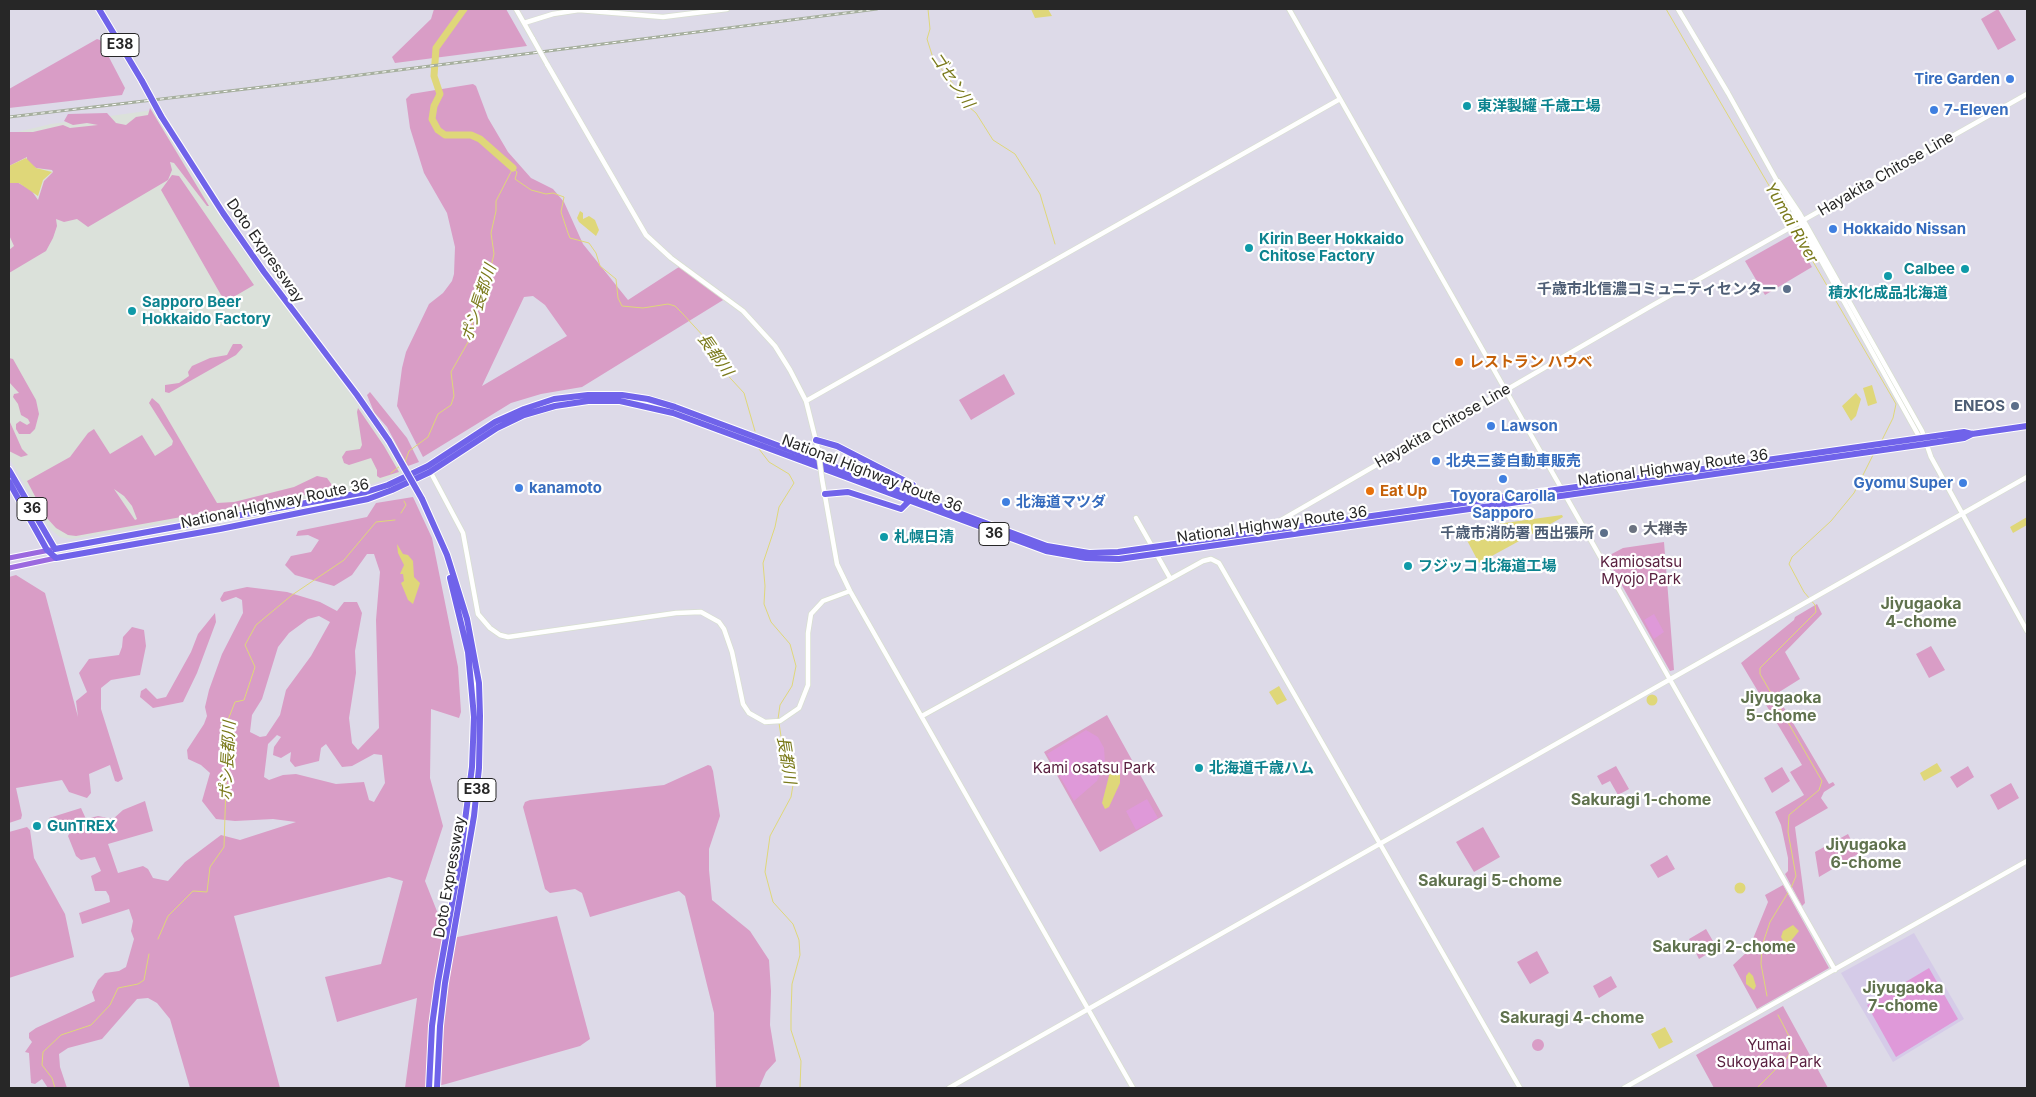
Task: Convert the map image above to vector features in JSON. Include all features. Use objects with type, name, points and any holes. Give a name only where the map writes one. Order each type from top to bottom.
[{"type":"highway","name":"Doto Expressway","points":[[99,9],[162,116],[223,213],[264,272],[357,395],[389,441],[422,500],[446,554],[467,619],[479,683],[479,768],[474,816],[445,983],[440,1026],[437,1088]]},
{"type":"highway","name":"National Highway Route 36","points":[[56,558],[342,504],[392,490],[497,428],[524,415],[555,406],[588,401],[620,401],[673,413],[1047,546],[1089,553],[1153,548],[1562,489],[1924,441],[1964,438],[1972,434],[2027,426]]},
{"type":"highway","points":[[816,440],[837,446],[913,485],[910,498],[901,509],[848,492],[825,494]]},
{"type":"highway","name":"National Highway Route 36","points":[[910,498],[1046,552],[1086,558],[1120,559],[1566,496],[1924,441]]},
{"type":"highway","name":"National Highway Route 36","points":[[55,549],[341,498],[388,486],[429,467]]},
{"type":"highway","name":"36","points":[[9,470],[55,549]]},
{"type":"highway","name":"36","points":[[9,482],[47,550],[56,558]]},
{"type":"highway","name":"Doto Expressway","points":[[422,500],[444,557],[459,611],[468,652],[474,717],[472,767],[466,816],[432,1026],[430,1088]]},
{"type":"main road","points":[[9,558],[55,549]]},
{"type":"main road","points":[[9,568],[56,558]]},
{"type":"street","points":[[516,9],[646,235],[665,253],[729,300],[757,325],[780,354],[806,401],[818,448],[837,564],[850,591],[1132,1088]]},
{"type":"street","points":[[658,9],[658,17]]},
{"type":"street","points":[[524,23],[553,14],[579,10],[658,17],[727,9]]},
{"type":"street","points":[[1289,9],[1566,496],[1614,585],[1671,679],[1835,970]]},
{"type":"street","points":[[1678,9],[1778,181],[1790,196],[1797,224],[1924,441],[1961,514],[2027,631]]},
{"type":"street","name":"Hayakita Chitose Line","points":[[1252,540],[1260,532],[1505,390],[2027,94]]},
{"type":"street","points":[[806,401],[1340,99]]},
{"type":"street","points":[[429,467],[462,533],[478,614],[500,636],[508,637],[676,613],[701,612],[719,622],[724,629],[732,652],[743,704],[749,713],[759,720],[780,721],[799,708],[806,695],[809,672],[808,633],[811,614],[823,602],[850,591]]},
{"type":"street","points":[[949,1088],[2027,477]]},
{"type":"street","points":[[1136,518],[1170,578]]},
{"type":"street","points":[[922,716],[1170,578],[1203,561],[1211,560],[1219,563],[1379,846],[1520,1088]]},
{"type":"street","points":[[1624,1088],[2027,861]]},
{"type":"shaded area","points":[[1031,9],[1048,9],[1052,16],[1035,18]]},
{"type":"shaded area","points":[[154,110],[181,157],[234,238],[351,395],[404,472],[359,489],[72,539],[60,537],[50,529],[9,458],[9,134],[51,124]]},
{"type":"shaded area","points":[[26,158],[36,168],[52,172],[43,180],[38,196],[19,183],[9,183],[9,166]]},
{"type":"shaded area","points":[[580,211],[583,213],[583,219],[589,216],[595,220],[599,230],[596,236],[579,222],[577,218]]},
{"type":"shaded area","points":[[1872,385],[1877,403],[1868,406],[1863,388]]},
{"type":"shaded area","points":[[1856,393],[1861,399],[1856,416],[1851,421],[1842,406]]},
{"type":"shaded area","points":[[1562,515],[1563,517],[1479,563],[1461,529]]},
{"type":"shaded area","points":[[2027,517],[2027,525],[2013,533],[2010,527]]},
{"type":"shaded area","points":[[397,544],[403,554],[408,555],[413,561],[414,577],[420,583],[413,604],[408,600],[401,583],[404,581],[403,574],[400,574],[404,565],[398,553]]},
{"type":"shaded area","points":[[1279,686],[1287,700],[1277,705],[1269,692]]},
{"type":"shaded area","points":[[1652,694],[1658,700],[1652,706],[1646,700]]},
{"type":"shaded area","points":[[1117,763],[1120,766],[1120,783],[1109,807],[1105,809],[1102,803],[1111,768]]},
{"type":"shaded area","points":[[1937,763],[1942,771],[1924,781],[1920,773]]},
{"type":"shaded area","points":[[1740,882],[1746,888],[1740,894],[1734,888]]},
{"type":"shaded area","points":[[1793,925],[1799,931],[1790,942],[1785,944],[1781,937],[1783,931]]},
{"type":"shaded area","points":[[1914,933],[1964,1019],[1893,1062],[1841,973]]},
{"type":"shaded area","points":[[1749,972],[1753,976],[1756,986],[1754,990],[1746,984],[1746,976]]},
{"type":"shaded area","points":[[1665,1027],[1673,1042],[1659,1049],[1651,1034]]},
{"type":"green space","points":[[434,9],[506,9],[527,46],[395,63],[392,57],[431,19]]},
{"type":"green space","points":[[1998,9],[2016,40],[1998,50],[1981,19]]},
{"type":"green space","points":[[97,39],[100,40],[125,88],[122,95],[9,108],[9,89]]},
{"type":"green space","points":[[473,84],[476,86],[488,118],[508,152],[531,178],[553,189],[564,202],[583,244],[628,300],[682,265],[728,297],[582,387],[541,394],[511,403],[423,457],[397,406],[402,368],[406,352],[429,304],[443,293],[452,281],[455,247],[447,213],[424,173],[410,128],[406,99],[411,94]],"holes":[[[533,296],[545,305],[567,336],[482,386],[524,297]]]},
{"type":"green space","points":[[150,108],[209,206],[207,206],[174,163],[170,162],[172,170],[168,180],[88,227],[77,219],[64,222],[56,219],[57,226],[46,251],[9,273],[9,250],[14,246],[9,235],[9,183],[15,181],[31,190],[38,200],[44,181],[53,172],[52,170],[36,168],[27,161],[27,157],[9,166],[9,132],[33,132],[63,125],[70,128],[98,125],[87,123],[73,125],[64,121],[68,114],[107,113],[116,123],[126,125],[136,117],[148,115]]},
{"type":"green space","points":[[172,175],[179,176],[254,285],[225,302],[161,190]]},
{"type":"green space","points":[[1793,234],[1812,267],[1765,295],[1745,261]]},
{"type":"green space","points":[[233,344],[241,344],[243,347],[236,355],[169,393],[165,392],[165,385],[179,383],[189,376],[188,372],[192,366],[210,358],[227,355]]},
{"type":"green space","points":[[9,358],[13,359],[36,400],[39,414],[35,429],[30,434],[19,434],[16,429],[16,424],[20,421],[27,425],[30,423],[28,419],[21,415],[18,404],[13,397],[14,394],[19,393],[9,382]]},
{"type":"green space","points":[[1004,374],[1015,394],[971,420],[959,400]]},
{"type":"green space","points":[[370,392],[407,438],[419,462],[408,466],[387,427],[374,412],[367,395]]},
{"type":"green space","points":[[152,398],[159,404],[217,503],[234,502],[294,487],[317,476],[327,478],[332,485],[331,490],[76,536],[68,535],[56,528],[46,517],[27,481],[70,457],[88,433],[94,429],[110,454],[142,435],[155,456],[172,445],[173,441],[149,403]],"holes":[[[114,489],[124,496],[132,506],[137,519],[135,520]]]},
{"type":"green space","points":[[358,408],[399,472],[380,478],[377,476],[377,470],[371,458],[349,465],[344,463],[342,457],[346,451],[360,449],[362,445]]},
{"type":"green space","points":[[9,420],[22,449],[28,455],[21,457],[9,451]]},
{"type":"green space","points":[[413,497],[432,538],[458,667],[461,712],[459,718],[431,709],[430,778],[443,826],[425,881],[448,939],[557,916],[590,1039],[580,1046],[446,1084],[429,1088],[405,1088],[417,998],[337,1022],[325,977],[381,964],[403,881],[389,877],[234,916],[280,1088],[190,1088],[170,1019],[157,1003],[148,998],[137,999],[102,1039],[68,1048],[59,1054],[60,1067],[67,1088],[48,1088],[42,1079],[35,1084],[31,1083],[29,1053],[25,1052],[32,1042],[29,1038],[29,1033],[95,1001],[92,992],[98,980],[105,973],[119,971],[126,967],[134,939],[131,931],[133,921],[129,909],[82,924],[79,913],[110,902],[109,896],[106,891],[95,891],[91,876],[101,871],[95,857],[81,860],[76,856],[68,836],[71,830],[65,828],[55,832],[52,829],[49,818],[81,808],[86,819],[98,816],[113,819],[123,810],[145,801],[153,831],[108,844],[118,873],[143,866],[148,869],[153,878],[168,881],[185,862],[221,835],[240,840],[296,822],[273,819],[235,821],[216,819],[202,801],[210,773],[201,765],[188,759],[187,750],[204,724],[207,716],[205,707],[209,690],[222,654],[243,613],[242,600],[236,597],[222,602],[220,599],[224,592],[247,587],[287,592],[320,602],[337,611],[344,602],[357,602],[362,613],[355,651],[356,673],[349,718],[352,743],[358,750],[379,728],[376,620],[380,572],[374,554],[367,554],[352,575],[334,586],[295,575],[285,565],[291,556],[311,552],[319,540],[308,535],[296,536],[298,531],[367,517],[376,503]],"holes":[[[319,616],[330,622],[311,656],[286,690],[280,715],[266,736],[260,737],[250,732],[252,715],[262,699],[278,647],[289,633],[308,619]],[[277,735],[281,737],[274,747],[273,755],[281,758],[291,752],[290,761],[295,767],[319,761],[321,748],[326,744],[342,767],[352,766],[374,754],[382,755],[385,783],[374,802],[369,800],[364,782],[336,784],[296,774],[283,775],[269,780],[264,777],[268,744]]]},
{"type":"green space","name":"Kamiosatsu Myojo Park","points":[[1664,542],[1674,670],[1670,671],[1606,557],[1623,548]]},
{"type":"green space","points":[[16,575],[45,593],[78,717],[76,701],[87,692],[79,673],[89,659],[119,655],[123,637],[132,627],[144,630],[146,646],[140,675],[111,680],[101,688],[101,709],[123,779],[118,782],[115,781],[110,765],[89,774],[91,793],[87,798],[69,792],[62,780],[16,788],[22,815],[21,819],[9,823],[9,577]]},
{"type":"green space","points":[[1817,604],[1822,614],[1785,652],[1800,679],[1776,694],[1829,784],[1833,782],[1835,785],[1824,792],[1821,798],[1828,808],[1795,827],[1805,903],[1802,906],[1785,874],[1788,871],[1788,858],[1781,825],[1775,812],[1804,795],[1790,772],[1802,765],[1741,663],[1794,620],[1795,617]]},
{"type":"green space","points":[[215,613],[216,622],[197,673],[183,702],[153,708],[140,697],[141,691],[146,688],[157,699],[166,697],[191,652],[198,634]]},
{"type":"green space","points":[[1654,614],[1664,632],[1654,639],[1644,620]]},
{"type":"green space","points":[[1931,646],[1945,670],[1929,678],[1916,654]]},
{"type":"green space","name":"Kami osatsu Park","points":[[1107,715],[1163,816],[1100,852],[1044,752]]},
{"type":"green space","points":[[1086,730],[1098,737],[1104,748],[1105,763],[1097,781],[1074,801],[1047,754]]},
{"type":"green space","points":[[708,765],[711,766],[713,771],[720,816],[709,849],[712,900],[750,931],[769,960],[771,991],[770,1025],[776,1061],[766,1072],[759,1088],[716,1088],[714,1013],[685,896],[679,891],[590,917],[582,893],[575,889],[550,893],[545,889],[523,807],[525,802],[530,800],[664,785]]},
{"type":"green space","points":[[1616,766],[1629,789],[1618,795],[1610,781],[1602,785],[1597,776]]},
{"type":"green space","points":[[1968,766],[1974,777],[1957,788],[1950,777]]},
{"type":"green space","points":[[1782,767],[1790,781],[1772,793],[1764,778]]},
{"type":"green space","points":[[2011,783],[2019,798],[1998,810],[1990,795]]},
{"type":"green space","points":[[1147,799],[1158,818],[1136,830],[1126,811]]},
{"type":"green space","points":[[27,827],[30,830],[34,858],[65,914],[74,957],[9,978],[9,832]]},
{"type":"green space","points":[[1483,827],[1500,857],[1474,872],[1456,842]]},
{"type":"green space","points":[[1848,834],[1858,854],[1819,877],[1815,852]]},
{"type":"green space","points":[[1667,855],[1675,869],[1658,878],[1650,865]]},
{"type":"green space","points":[[1783,885],[1829,968],[1757,1009],[1733,965],[1748,951],[1768,902],[1765,895]]},
{"type":"green space","points":[[1706,929],[1717,948],[1699,959],[1689,939]]},
{"type":"green space","points":[[1537,951],[1549,973],[1530,984],[1517,962]]},
{"type":"green space","points":[[1929,968],[1958,1019],[1896,1057],[1867,1005]]},
{"type":"green space","points":[[1611,976],[1617,987],[1599,998],[1593,986]]},
{"type":"green space","name":"Yumai Sukoyaka Park","points":[[1783,1006],[1828,1088],[1714,1088],[1696,1055]]},
{"type":"green space","points":[[1536,1039],[1540,1039],[1544,1045],[1540,1051],[1536,1051],[1532,1047],[1532,1043]]},
{"type":"waterway","name":"長都川","points":[[464,9],[436,48],[434,76],[440,94],[434,106],[432,119],[438,130],[445,135],[471,135],[480,139],[513,168]]},
{"type":"waterway","name":"ゴセン川","points":[[928,9],[930,29],[927,39],[933,58],[953,84],[961,100],[976,113],[993,140],[1015,154],[1040,194],[1055,244]]},
{"type":"waterway","name":"Yumai River","points":[[1666,9],[1792,225]]},
{"type":"waterway","name":"長都川","points":[[405,462],[409,451],[428,437],[438,414],[451,405],[454,396],[451,372],[471,337],[474,311],[488,279],[494,254],[491,233],[496,211],[496,201],[513,168],[517,172],[515,179],[531,190],[546,194],[553,193],[564,197],[561,212],[570,238],[589,243],[596,253],[600,266],[616,279],[618,298],[622,306],[643,308],[668,304],[675,306],[706,339],[719,366],[744,393],[755,431]]},
{"type":"waterway","name":"Yumai River","points":[[1794,229],[1896,404],[1893,418],[1882,440]]},
{"type":"waterway","name":"長都川","points":[[759,449],[769,462],[789,474],[794,483],[779,507],[775,527],[763,563],[764,604],[771,622],[790,644],[796,666],[792,686],[780,705],[778,719]]},
{"type":"waterway","name":"Yumai River","points":[[1791,888],[1796,876],[1788,832],[1789,815],[1819,790],[1822,781],[1760,674],[1760,668],[1816,612],[1815,605],[1804,592],[1789,564],[1792,557],[1831,521],[1854,493],[1873,455]]},
{"type":"waterway","name":"ポシ長都川","points":[[391,473],[400,466]]},
{"type":"waterway","name":"ポシ長都川","points":[[401,513],[406,505],[404,501]]},
{"type":"waterway","name":"ポシ長都川","points":[[158,939],[168,916],[193,891],[207,892],[210,867],[224,847],[228,720],[235,702],[244,700],[255,667],[245,645],[256,625],[292,595],[344,560],[376,522],[395,520]]},
{"type":"waterway","name":"長都川","points":[[779,723],[793,785],[791,797],[770,836],[765,872],[773,902],[793,924],[799,940],[800,955],[792,984],[791,1030],[801,1061],[800,1088]]},
{"type":"waterway","name":"Yumai River","points":[[1767,996],[1761,964],[1762,946],[1770,922],[1789,891]]},
{"type":"waterway","name":"ポシ長都川","points":[[55,1088],[52,1078],[42,1065],[43,1052],[61,1035],[91,1025],[110,1005],[118,988],[138,984],[144,980],[149,954]]},
{"type":"waterway","name":"Yumai River","points":[[1757,1088],[1787,1058],[1792,1049],[1791,1040],[1778,1015]]},
{"type":"railway","points":[[9,117],[305,82],[877,9]]},
{"type":"place","name":"Tire Garden","points":[[2010,79]]},
{"type":"place","name":"東洋製罐 千歳工場","points":[[1467,106]]},
{"type":"place","name":"7-Eleven","points":[[1934,110]]},
{"type":"place","name":"Hokkaido Nissan","points":[[1833,229]]},
{"type":"place","name":"Kirin Beer Hokkaido Chitose Factory","points":[[1249,248]]},
{"type":"place","name":"Calbee","points":[[1965,269]]},
{"type":"place","name":"積水化成品北海道","points":[[1888,276]]},
{"type":"place","name":"千歳市北信濃コミュニティセンター","points":[[1787,289]]},
{"type":"place","name":"Sapporo Beer Hokkaido Factory","points":[[132,311]]},
{"type":"place","name":"レストラン ハウベ","points":[[1459,362]]},
{"type":"place","name":"ENEOS","points":[[2015,406]]},
{"type":"place","name":"Lawson","points":[[1491,426]]},
{"type":"place","name":"北央三菱自動車販売","points":[[1436,461]]},
{"type":"place","name":"Toyora Carolla Sapporo","points":[[1503,479]]},
{"type":"place","name":"Gyomu Super","points":[[1963,483]]},
{"type":"place","name":"kanamoto","points":[[519,488]]},
{"type":"place","name":"Eat Up","points":[[1370,491]]},
{"type":"place","name":"北海道マツダ","points":[[1006,502]]},
{"type":"place","name":"大禅寺","points":[[1633,529]]},
{"type":"place","name":"千歳市消防署 西出張所","points":[[1604,533]]},
{"type":"place","name":"札幌日清","points":[[884,537]]},
{"type":"place","name":"フジッコ 北海道工場","points":[[1408,566]]},
{"type":"place","name":"北海道千歳ハム","points":[[1199,768]]},
{"type":"place","name":"GunTREX","points":[[37,826]]},
{"type":"district","name":"Jiyugaoka 4-chome","points":[[1921,613]]},
{"type":"district","name":"Jiyugaoka 5-chome","points":[[1781,707]]},
{"type":"district","name":"Sakuragi 1-chome","points":[[1641,800]]},
{"type":"district","name":"Jiyugaoka 6-chome","points":[[1866,854]]},
{"type":"district","name":"Sakuragi 5-chome","points":[[1490,881]]},
{"type":"district","name":"Sakuragi 2-chome","points":[[1724,947]]},
{"type":"district","name":"Jiyugaoka 7-chome","points":[[1903,997]]},
{"type":"district","name":"Sakuragi 4-chome","points":[[1572,1018]]}]
